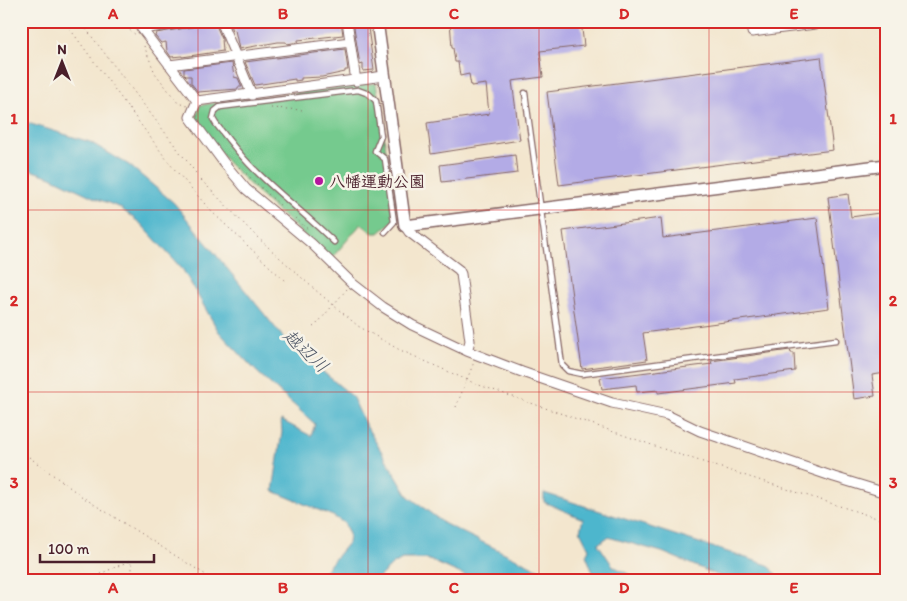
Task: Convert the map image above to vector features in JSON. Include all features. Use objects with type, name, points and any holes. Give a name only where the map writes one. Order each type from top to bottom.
[{"type":"street","points":[[136,21],[140,33],[169,65],[196,103]]},
{"type":"street","points":[[140,33],[196,21]]},
{"type":"street","points":[[220,21],[252,95]]},
{"type":"street","points":[[347,21],[356,81]]},
{"type":"street","points":[[377,21],[401,223],[409,232],[459,270],[470,341],[467,351]]},
{"type":"street","points":[[751,21],[752,32],[839,21]]},
{"type":"street","points":[[169,65],[350,42]]},
{"type":"street","points":[[196,103],[232,102],[252,95],[384,76]]},
{"type":"street","points":[[196,103],[190,117],[246,189],[312,244],[369,298],[412,325],[467,351],[612,403],[667,415],[700,431],[834,478],[886,493]]},
{"type":"street","points":[[401,223],[541,209],[886,164]]},
{"type":"lane","points":[[334,242],[313,221],[256,172],[216,124],[213,118],[215,111],[232,102],[358,90],[369,94],[376,102],[381,136],[376,151],[385,159],[401,223],[385,232]]},
{"type":"lane","points":[[525,93],[562,365],[568,371],[582,374],[836,340]]},
{"type":"path","points":[[64,21],[170,164],[211,211],[285,281]]},
{"type":"path","points":[[80,21],[102,53],[202,181],[256,236],[333,306],[378,339],[428,364],[536,406],[886,522]]},
{"type":"path","points":[[118,21],[140,33]]},
{"type":"path","points":[[143,43],[155,73],[178,102],[182,105],[196,103]]},
{"type":"path","points":[[265,106],[303,110]]},
{"type":"path","points":[[238,166],[287,212]]},
{"type":"path","points":[[294,217],[313,234]]},
{"type":"path","points":[[313,327],[347,288]]},
{"type":"path","points":[[456,407],[474,361]]},
{"type":"path","points":[[21,451],[84,498],[214,580]]},
{"type":"path","points":[[92,580],[100,574],[129,561],[132,565],[132,574]]},
{"type":"green space","name":"八幡運動公園","points":[[376,83],[396,218],[379,233],[373,233],[361,224],[331,259],[265,200],[228,163],[196,119],[200,105]]},
{"type":"water","points":[[21,121],[90,142],[129,165],[174,203],[287,342],[352,396],[365,424],[408,496],[445,524],[564,580],[475,580],[427,559],[402,559],[392,565],[376,580],[317,580],[348,543],[349,534],[344,523],[333,516],[273,491],[282,432],[281,420],[311,436],[315,424],[256,371],[219,332],[183,270],[141,224],[119,207],[51,177],[21,167]]},
{"type":"water","points":[[544,493],[768,565],[781,580],[729,580],[662,552],[608,537],[598,544],[613,566],[640,580],[596,580],[586,555],[589,549],[580,531],[583,519],[544,502]]},
{"type":"building","points":[[229,21],[341,21],[343,35],[298,40],[298,42],[287,44],[286,42],[278,42],[239,49],[235,30],[232,31]]},
{"type":"building","points":[[353,21],[367,21],[374,70],[363,71],[363,64],[360,65]]},
{"type":"building","points":[[450,21],[581,21],[584,46],[540,51],[543,77],[512,81],[520,140],[431,154],[427,123],[489,114],[486,84],[471,86],[469,74],[460,76],[458,62],[455,62],[452,48]]},
{"type":"building","points":[[215,23],[222,39],[223,51],[171,57],[167,51],[166,42],[161,43],[155,36],[156,33]]},
{"type":"building","points":[[345,49],[348,70],[345,70],[345,72],[322,77],[301,78],[301,80],[295,81],[295,79],[255,85],[245,62]]},
{"type":"building","points":[[821,57],[833,150],[559,185],[547,92]]},
{"type":"building","points":[[232,63],[234,77],[238,78],[242,87],[238,87],[238,89],[198,92],[191,83],[191,76],[184,74],[184,69]]},
{"type":"building","points":[[515,155],[517,173],[442,182],[440,165]]},
{"type":"building","points":[[848,194],[851,217],[886,212],[886,373],[872,375],[875,396],[854,399],[828,197]]},
{"type":"building","points":[[661,218],[663,238],[817,218],[829,308],[643,333],[647,360],[582,369],[563,231]]},
{"type":"building","points":[[790,350],[791,353],[794,353],[795,371],[735,379],[736,383],[658,393],[658,390],[637,392],[636,385],[602,389],[600,378],[712,364],[711,361]]},
{"type":"place","name":"八幡運動公園","points":[[319,181]]},
{"type":"water label","name":"越辺川","points":[[306,351]]}]
